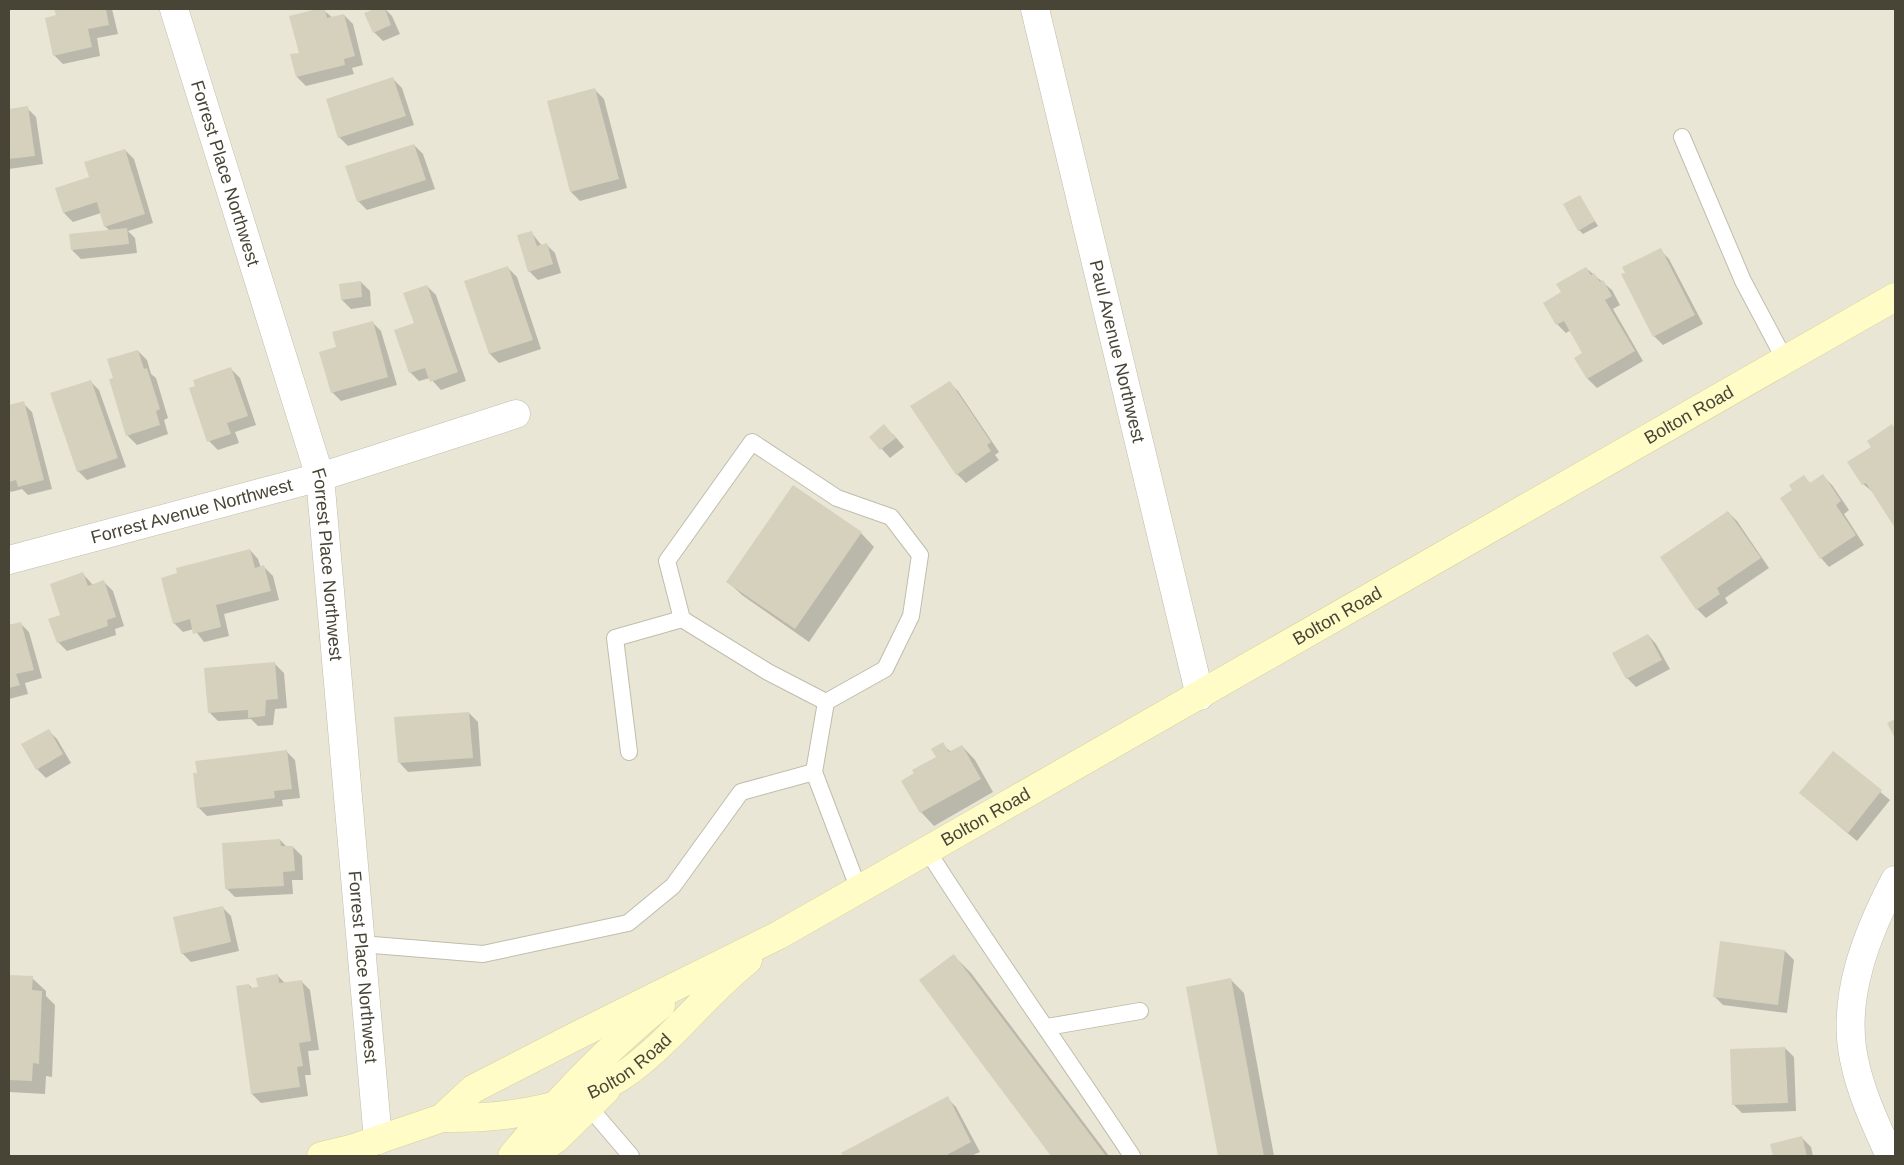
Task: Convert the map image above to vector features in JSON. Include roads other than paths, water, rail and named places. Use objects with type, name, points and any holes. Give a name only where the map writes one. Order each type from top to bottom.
[{"type":"street","name":"Forrest Place Northwest","points":[[174,9],[320,477],[378,1140]]},
{"type":"street","name":"Paul Avenue Northwest","points":[[1035,9],[1200,696]]},
{"type":"street","name":"Bolton Road","points":[[442,1118],[473,1089],[779,935],[1895,297]]},
{"type":"street","name":"Forrest Avenue Northwest","points":[[9,560],[320,477],[516,414]]},
{"type":"street","points":[[1890,1156],[1865,1100],[1853,1058],[1851,1008],[1860,966],[1875,918],[1895,880]]},
{"type":"street","name":"Bolton Road","points":[[321,1156],[378,1140],[442,1118],[478,1119],[508,1116],[590,1093],[622,1075],[672,1032],[745,962],[779,935]]},
{"type":"street","points":[[512,1156],[554,1104],[577,1080],[653,1012],[697,976]]},
{"type":"street","points":[[531,1156],[556,1139],[622,1075]]},
{"type":"lane","points":[[1682,137],[1743,281],[1785,360]]},
{"type":"lane","points":[[752,442],[837,498],[890,516],[920,555],[912,616],[885,668],[826,702],[768,672],[682,619],[667,561],[752,442]]},
{"type":"lane","points":[[629,752],[615,638],[682,619]]},
{"type":"lane","points":[[826,702],[814,772],[859,890]]},
{"type":"lane","points":[[361,944],[483,954],[628,923],[673,886],[741,792],[814,772]]},
{"type":"lane","points":[[927,850],[969,916],[1047,1028],[1132,1156]]},
{"type":"lane","points":[[1047,1028],[1140,1011]]},
{"type":"lane","points":[[589,1107],[631,1156]]}]
